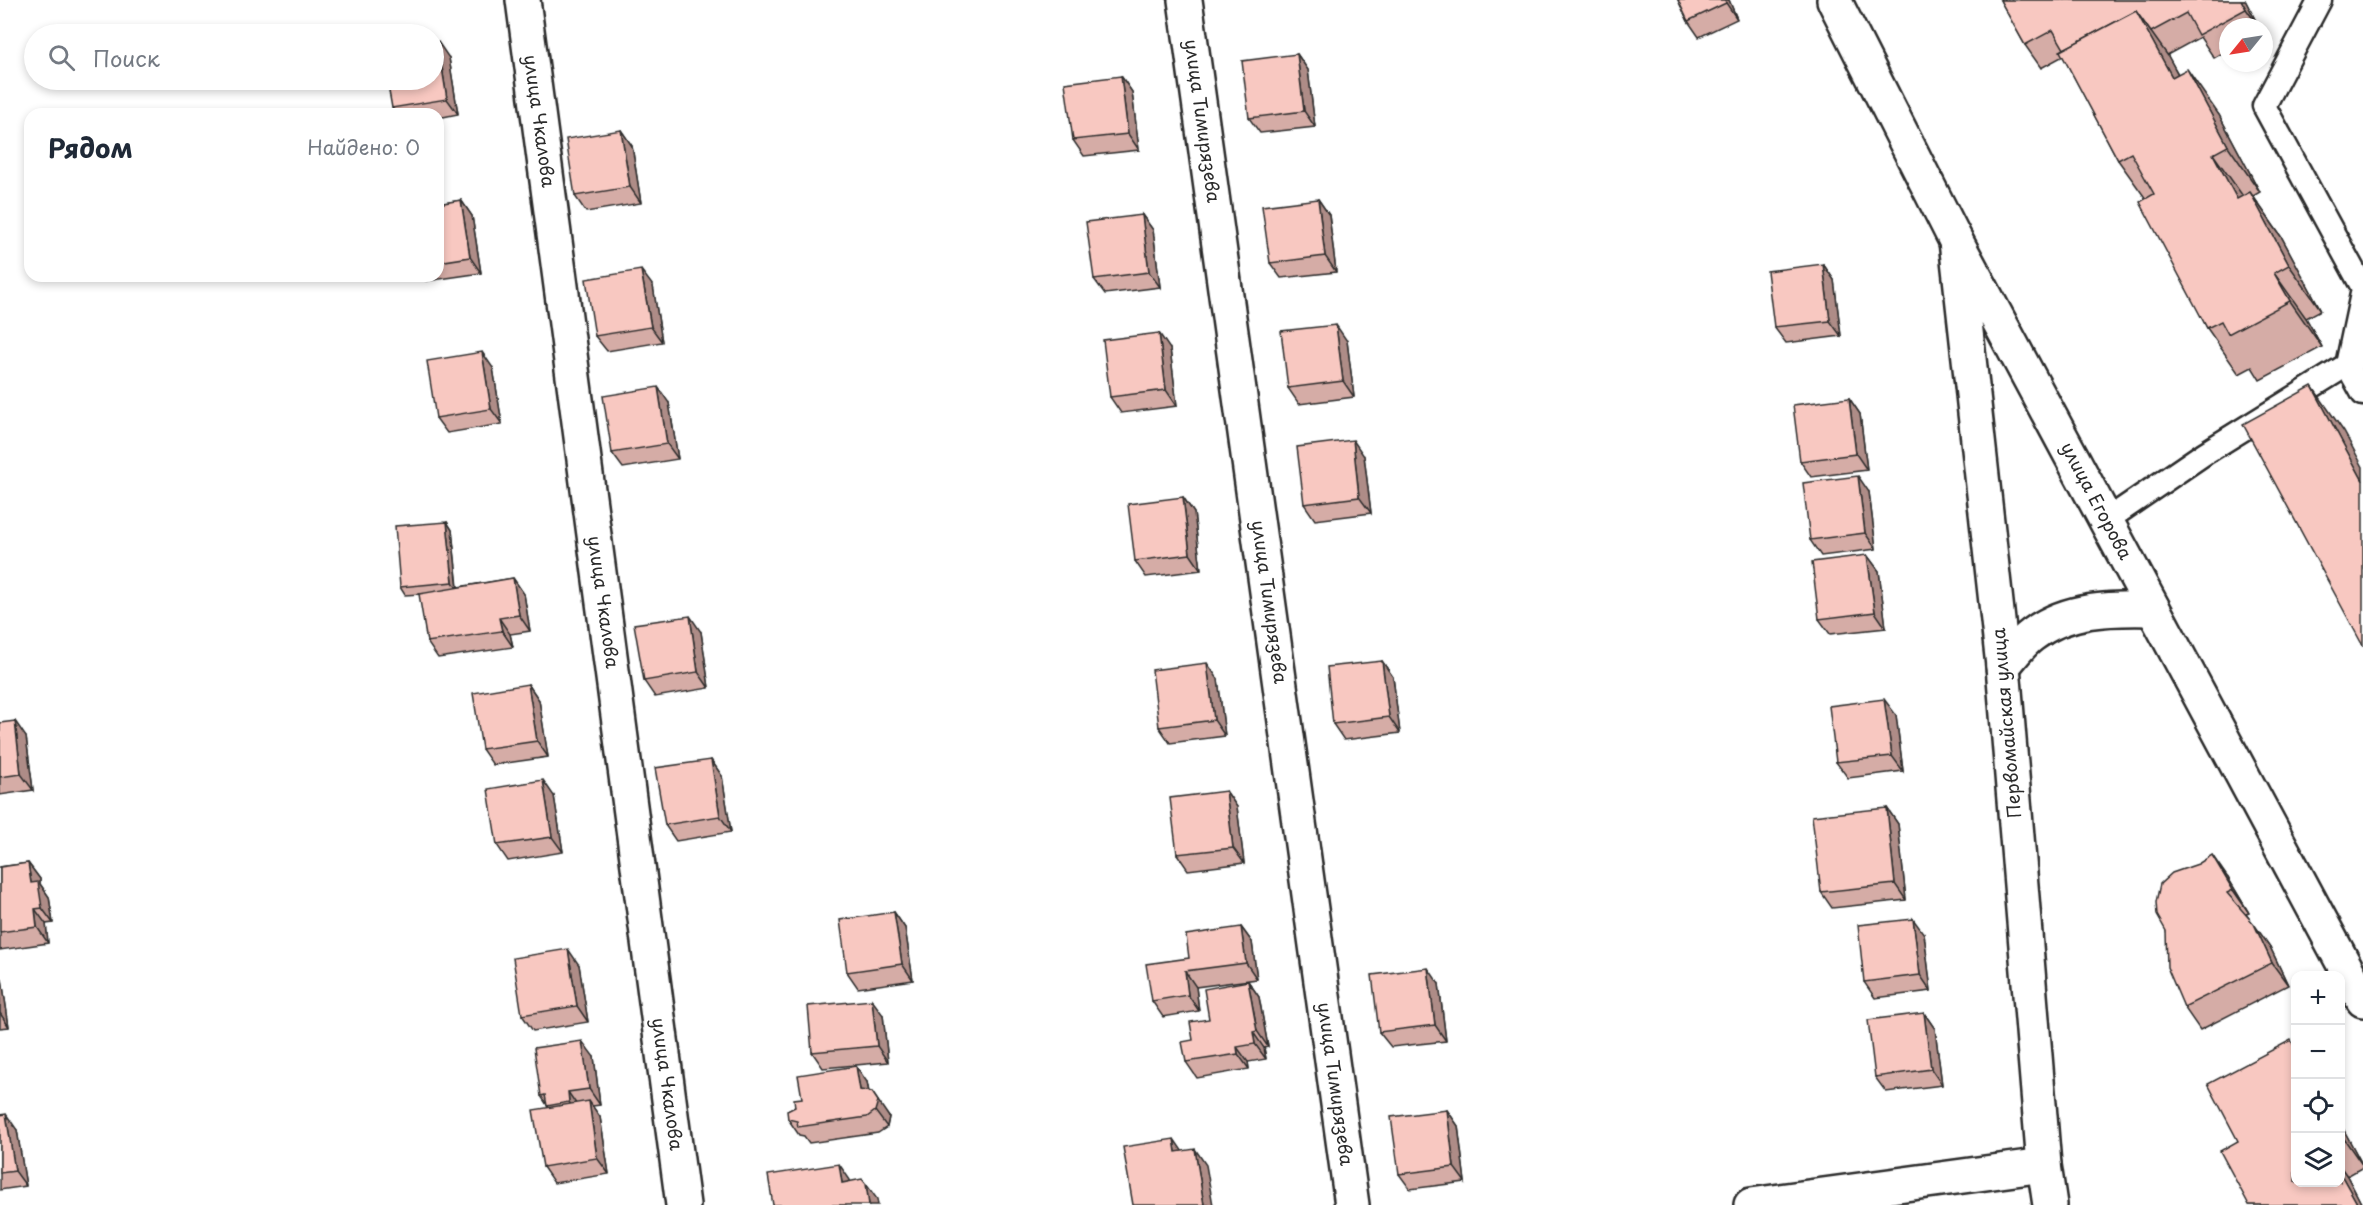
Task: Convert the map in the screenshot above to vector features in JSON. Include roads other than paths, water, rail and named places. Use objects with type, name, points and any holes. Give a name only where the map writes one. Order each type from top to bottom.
[{"type":"street","name":"улица Чкалова","points":[[523,0],[683,1205]]},
{"type":"street","name":"улица Тимирязева","points":[[1185,0],[1352,1205]]},
{"type":"street","name":"улица Егорова","points":[[1834,0],[1956,241],[2363,1000]]},
{"type":"street","name":"Первомайская улица","points":[[1956,241],[2003,666],[2044,1165],[2050,1205]]},
{"type":"street","points":[[2003,666],[2031,635],[2069,615],[2103,608],[2153,609]]},
{"type":"street","points":[[1750,1205],[2044,1165]]},
{"type":"lane","points":[[2320,0],[2264,106],[2363,288],[2355,360],[2363,394]]},
{"type":"lane","points":[[2107,520],[2205,453],[2355,360]]}]
